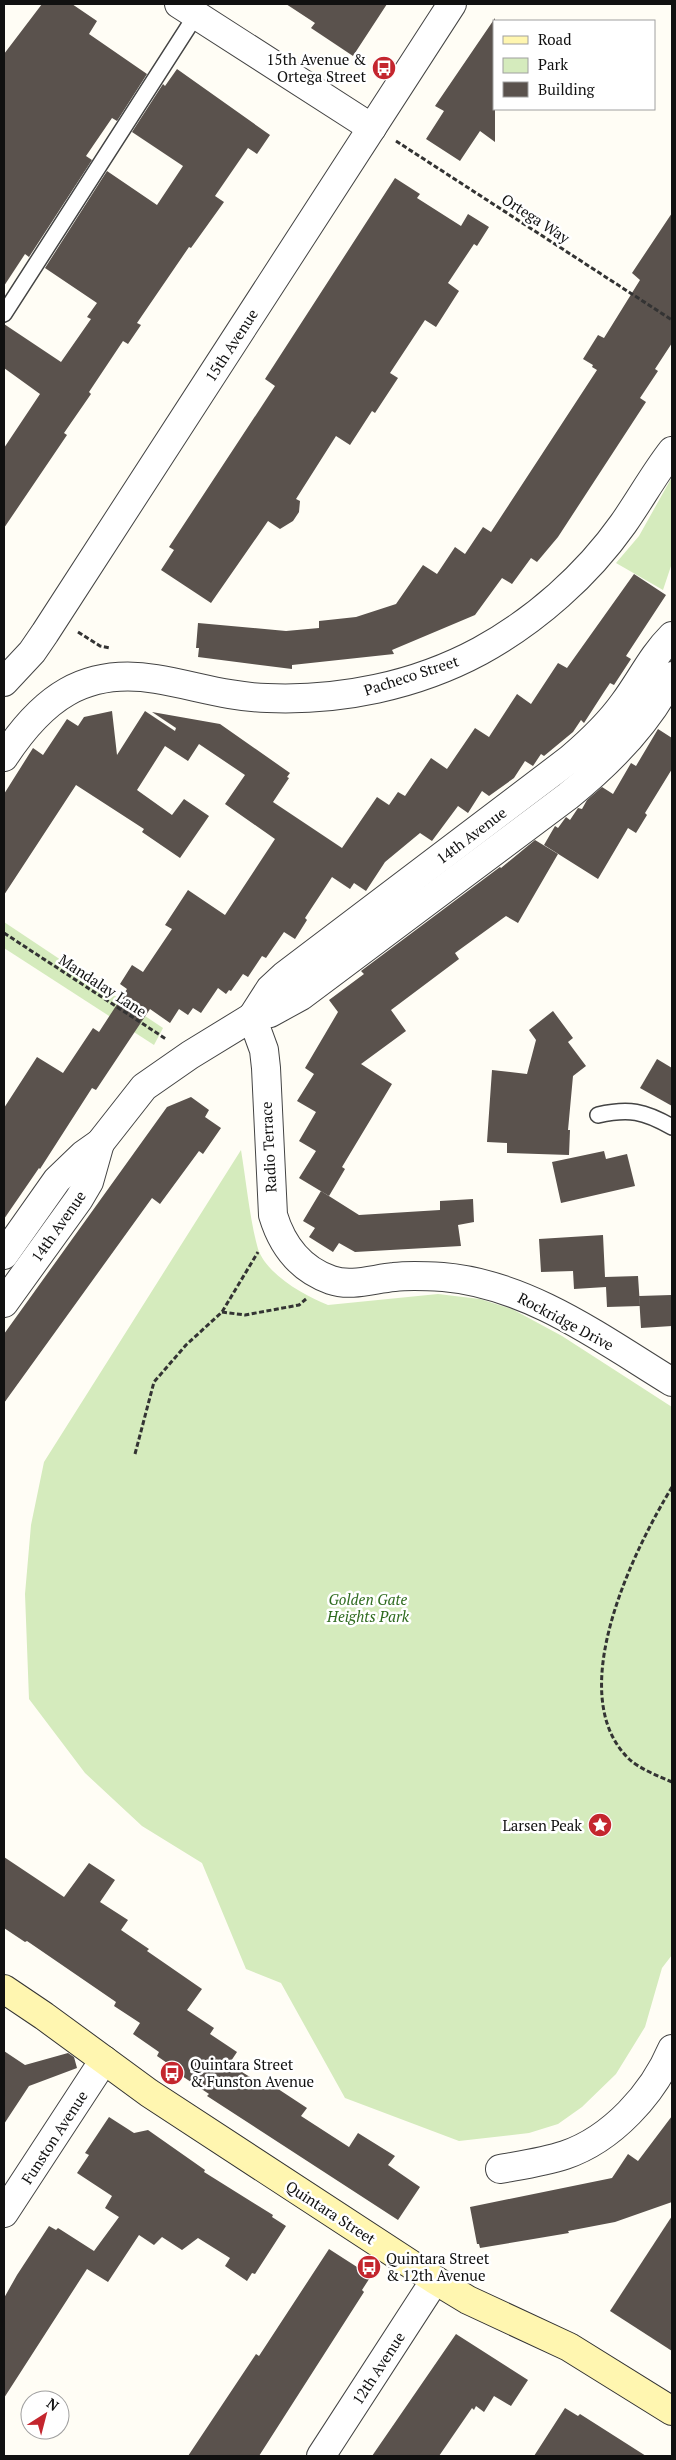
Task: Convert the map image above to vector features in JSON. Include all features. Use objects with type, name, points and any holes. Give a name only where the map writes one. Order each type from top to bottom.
[{"type":"street","name":"15th Avenue","points":[[4,682],[32,652],[56,618],[452,4]]},
{"type":"street","points":[[188,9],[372,128]]},
{"type":"street","name":"Pacheco Street","points":[[4,758],[26,725],[56,698],[72,688],[105,678],[134,676],[241,696],[291,698],[345,695],[372,690],[427,673],[460,660],[505,636],[533,616],[574,581],[623,524],[650,480],[672,451]]},
{"type":"street","name":"14th Avenue","points":[[252,1017],[265,996],[284,976],[570,759],[608,723],[637,684],[650,662],[672,636]]},
{"type":"street","name":"14th Avenue","points":[[4,1256],[57,1180],[83,1155],[100,1143],[144,1087],[190,1055],[252,1017],[278,1010],[301,996],[588,780],[628,741],[659,699],[672,676]]},
{"type":"street","name":"Radio Terrace","points":[[252,1017],[264,1050],[266,1068],[270,1196],[278,1232],[296,1258],[307,1268]]},
{"type":"street","name":"14th Avenue","points":[[4,1303],[79,1199],[88,1182],[100,1143]]},
{"type":"street","name":"Rockridge Drive","points":[[307,1268],[332,1281],[362,1283],[395,1277],[422,1276],[473,1281],[496,1288],[521,1296],[573,1322],[672,1382]]},
{"type":"street","name":"Quintara Street","points":[[4,1989],[149,2093],[435,2280],[468,2300],[569,2346],[672,2411]]},
{"type":"street","points":[[500,2169],[565,2154],[586,2146],[607,2132],[626,2116],[644,2095],[659,2075],[672,2049]]},
{"type":"street","name":"Funston Avenue","points":[[4,2213],[104,2060]]},
{"type":"street","name":"12th Avenue","points":[[322,2456],[435,2280]]},
{"type":"lane","points":[[4,314],[188,9]]},
{"type":"lane","points":[[598,1115],[620,1110],[634,1110],[672,1127]]},
{"type":"path","name":"Ortega Way","points":[[395,141],[672,320]]},
{"type":"path","points":[[56,618],[100,646],[119,649]]},
{"type":"path","name":"Mandalay Lane","points":[[4,933],[190,1055]]},
{"type":"path","points":[[135,1454],[154,1382],[186,1345],[222,1312],[258,1252],[278,1232]]},
{"type":"path","points":[[222,1312],[244,1315],[299,1305],[332,1281]]},
{"type":"path","points":[[672,1487],[650,1523],[620,1594],[607,1639],[601,1678],[602,1701],[613,1738],[630,1760],[672,1782]]},
{"type":"green space","points":[[672,477],[672,563],[663,590],[616,563],[639,536]]},
{"type":"green space","points":[[4,922],[163,1028],[154,1045],[4,948]]},
{"type":"green space","name":"Golden Gate Heights Park","points":[[241,1150],[250,1213],[258,1249],[263,1259],[278,1276],[298,1290],[328,1305],[438,1294],[480,1299],[512,1309],[562,1336],[672,1407],[672,1955],[662,1968],[645,2027],[616,2074],[582,2107],[558,2124],[529,2133],[459,2141],[345,2098],[281,1983],[246,1969],[202,1863],[142,1826],[85,1773],[29,1699],[25,1594],[31,1525],[44,1462]]},
{"type":"building","points":[[42,4],[72,4],[97,21],[89,34],[147,74],[117,121],[112,118],[86,156],[92,160],[29,257],[25,254],[4,286],[4,54]]},
{"type":"building","points":[[286,4],[387,4],[353,56],[311,28],[315,23]]},
{"type":"building","points":[[493,21],[495,142],[480,131],[460,161],[426,139],[444,111],[435,106]]},
{"type":"building","points":[[177,69],[270,135],[257,154],[248,148],[215,196],[224,202],[191,248],[189,247],[137,323],[141,325],[128,344],[123,341],[89,392],[91,394],[64,433],[67,435],[4,528],[4,448],[40,394],[4,368],[4,324],[61,362],[91,319],[87,317],[97,303],[45,268],[107,171],[157,205],[183,166],[132,132],[163,84],[165,86]]},
{"type":"building","points":[[395,178],[420,194],[417,198],[461,226],[468,214],[489,227],[477,246],[474,244],[448,283],[459,291],[436,327],[425,320],[390,373],[398,378],[375,413],[372,411],[350,445],[336,436],[296,499],[300,501],[299,512],[293,521],[280,529],[268,521],[211,603],[161,570],[174,550],[169,547],[275,386],[265,379]]},
{"type":"building","points":[[672,213],[672,343],[655,369],[658,371],[640,398],[646,402],[558,537],[537,562],[531,558],[512,584],[502,578],[475,615],[392,650],[394,654],[292,665],[292,669],[198,657],[199,648],[196,648],[198,623],[286,631],[319,628],[319,621],[356,617],[396,604],[423,565],[437,574],[455,547],[465,554],[483,527],[491,532],[597,370],[583,359],[598,335],[604,338],[640,280],[632,273]]},
{"type":"building","points":[[634,574],[666,595],[626,656],[631,659],[614,685],[610,683],[584,723],[581,720],[573,732],[544,756],[541,754],[533,766],[525,761],[514,778],[489,796],[482,791],[468,813],[458,806],[432,841],[420,833],[385,862],[366,891],[354,883],[350,889],[332,877],[305,918],[307,920],[295,939],[284,932],[266,958],[262,956],[248,977],[243,974],[231,991],[229,990],[226,994],[218,988],[201,1013],[193,1008],[188,1015],[179,1009],[170,1023],[150,1009],[96,1090],[92,1088],[40,1169],[4,1219],[4,1108],[37,1057],[63,1073],[93,1028],[99,1032],[127,989],[120,984],[132,965],[143,972],[172,929],[165,925],[188,890],[225,915],[275,839],[225,804],[245,775],[199,744],[188,761],[165,746],[137,790],[172,815],[184,799],[209,816],[180,858],[142,832],[144,829],[76,785],[4,895],[4,794],[33,748],[43,755],[67,719],[78,726],[84,717],[112,711],[117,755],[145,711],[175,731],[176,728],[152,712],[220,724],[290,773],[287,777],[289,778],[273,802],[342,848],[377,797],[389,805],[398,792],[405,796],[431,758],[447,769],[475,728],[489,737],[517,694],[531,704],[558,663],[567,668]]},
{"type":"building","points":[[658,729],[672,738],[672,769],[645,813],[647,815],[636,833],[628,828],[598,879],[544,845],[555,826],[558,828],[566,817],[570,820],[578,808],[582,809],[587,800],[602,787],[613,794],[631,763],[636,766]]},
{"type":"building","points":[[535,840],[558,854],[518,923],[506,916],[455,953],[459,959],[391,1010],[406,1031],[361,1064],[392,1084],[342,1167],[345,1169],[329,1196],[299,1178],[316,1151],[299,1141],[316,1112],[297,1101],[314,1074],[305,1068],[338,1012],[329,1000],[364,974],[361,971],[501,868]]},
{"type":"building","points":[[553,1011],[573,1038],[568,1042],[586,1066],[573,1076],[568,1130],[570,1130],[569,1155],[507,1153],[507,1143],[487,1142],[492,1070],[527,1074],[536,1040],[529,1030]]},
{"type":"building","points":[[657,1059],[672,1068],[672,1106],[640,1088]]},
{"type":"building","points":[[191,1097],[209,1110],[205,1117],[221,1128],[203,1154],[199,1151],[160,1204],[152,1198],[4,1403],[4,1334],[167,1107]]},
{"type":"building","points":[[604,1151],[606,1159],[627,1154],[635,1186],[561,1203],[552,1162]]},
{"type":"building","points":[[321,1191],[359,1215],[440,1210],[440,1201],[473,1199],[474,1222],[458,1225],[461,1246],[355,1252],[339,1243],[333,1252],[309,1237],[315,1228],[303,1221]]},
{"type":"building","points":[[603,1235],[605,1277],[638,1276],[640,1306],[607,1307],[606,1287],[574,1289],[573,1271],[541,1272],[539,1239]]},
{"type":"building","points":[[671,1295],[672,1326],[641,1328],[639,1296]]},
{"type":"building","points":[[4,1857],[64,1897],[89,1863],[115,1880],[100,1902],[128,1920],[121,1930],[149,1949],[147,1951],[202,1989],[187,2010],[214,2028],[210,2034],[237,2052],[229,2064],[266,2087],[269,2083],[307,2108],[301,2116],[349,2147],[358,2133],[395,2156],[388,2165],[420,2187],[398,2220],[207,2096],[209,2094],[157,2056],[159,2052],[133,2034],[140,2023],[114,2006],[116,2002],[27,1941],[25,1942],[4,1928]]},
{"type":"building","points":[[4,2051],[25,2065],[68,2053],[74,2057],[77,2068],[29,2086],[4,2124]]},
{"type":"building","points":[[672,2116],[672,2202],[615,2222],[568,2231],[569,2233],[480,2248],[479,2244],[477,2244],[470,2207],[612,2178],[628,2154],[638,2161]]},
{"type":"building","points":[[109,2117],[134,2133],[148,2130],[205,2170],[204,2172],[273,2215],[272,2217],[286,2226],[255,2274],[252,2273],[247,2281],[225,2266],[230,2258],[198,2238],[182,2250],[162,2237],[154,2245],[139,2235],[108,2282],[87,2269],[4,2398],[4,2298],[17,2275],[49,2226],[56,2230],[58,2228],[94,2251],[119,2217],[105,2208],[112,2196],[77,2173],[89,2155],[85,2153]]},
{"type":"building","points":[[672,2216],[672,2351],[610,2311]]},
{"type":"building","points":[[329,2249],[371,2276],[362,2290],[364,2292],[259,2456],[188,2456],[256,2354],[259,2356]]},
{"type":"building","points":[[456,2334],[528,2380],[511,2406],[494,2396],[484,2412],[476,2406],[474,2410],[472,2408],[439,2456],[372,2456]]},
{"type":"building","points":[[565,2408],[578,2416],[580,2414],[646,2456],[534,2456]]},
{"type":"place","name":"15th Avenue & Ortega Street","points":[[384,68]]},
{"type":"place","name":"Larsen Peak","points":[[600,1825]]},
{"type":"place","name":"Quintara Street & Funston Avenue","points":[[172,2073]]},
{"type":"place","name":"Quintara Street & 12th Avenue","points":[[369,2267]]}]
